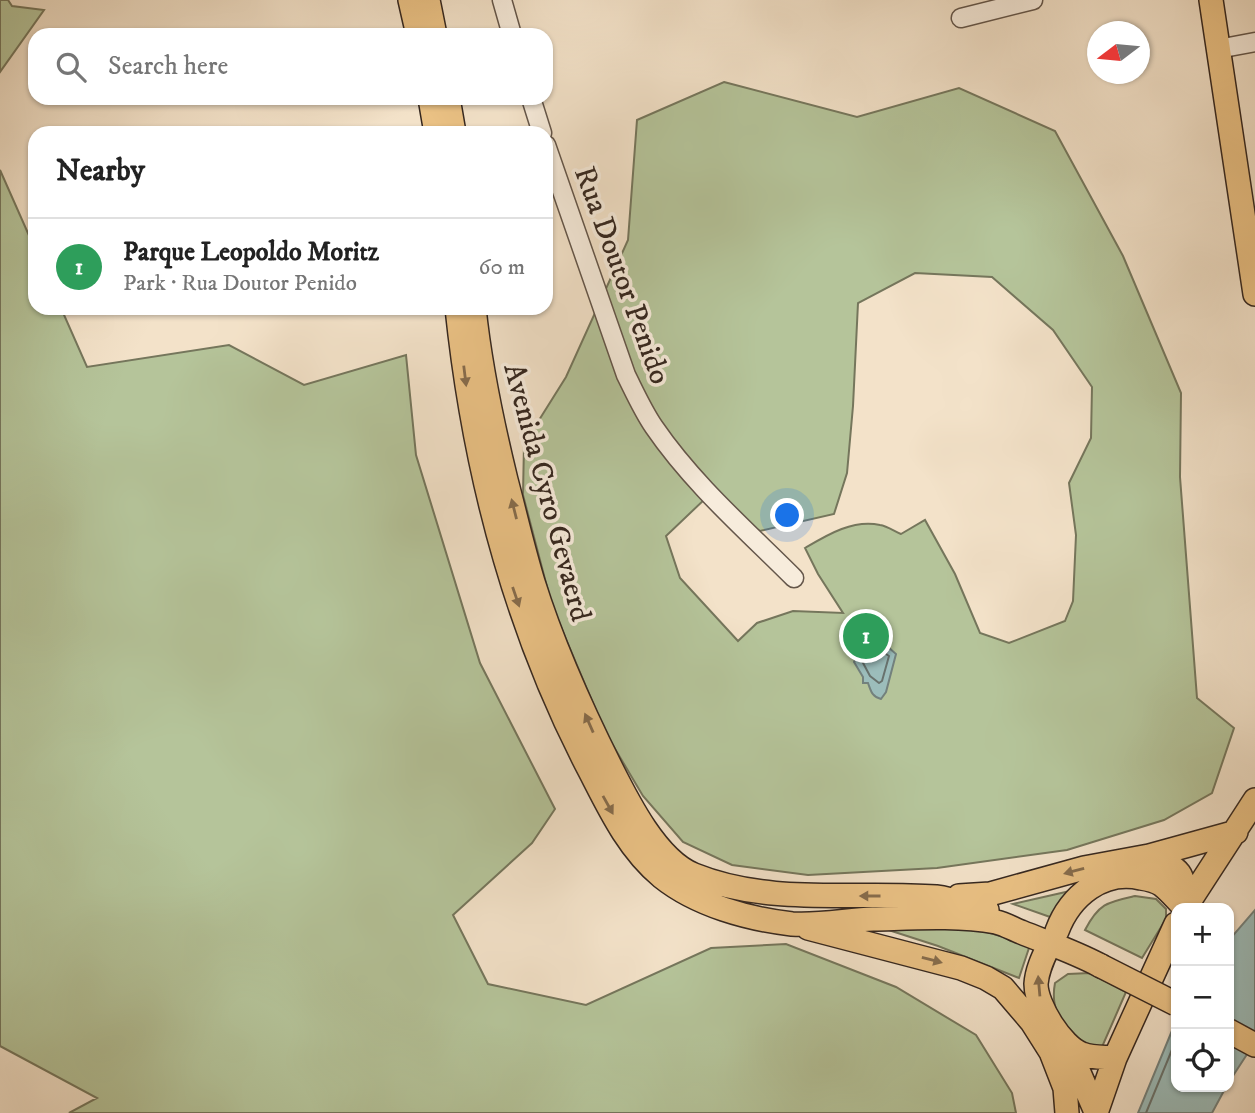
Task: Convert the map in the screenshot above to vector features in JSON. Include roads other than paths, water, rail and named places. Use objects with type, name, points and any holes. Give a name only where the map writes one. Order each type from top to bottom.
[{"type":"main road","points":[[1212,0],[1255,294]]},
{"type":"main road","points":[[415,10],[429,28]]},
{"type":"main road","points":[[431,105],[435,126]]},
{"type":"main road","points":[[448,105],[453,126]]},
{"type":"main road","name":"Avenida Cyro Gevaerd","points":[[458,315],[475,439],[513,590],[549,685],[606,802],[618,825],[647,862],[682,890],[707,902],[795,924],[937,917],[971,919],[1000,923],[1053,937],[1094,954]]},
{"type":"main road","name":"Avenida Cyro Gevaerd","points":[[475,315],[495,434],[533,582],[573,688],[595,737],[639,819],[654,841],[691,874],[730,887],[799,895],[939,897],[1029,920],[1053,937]]},
{"type":"main road","points":[[1188,903],[1255,800]]},
{"type":"main road","points":[[939,897],[990,894],[1084,868],[1149,856],[1236,832]]},
{"type":"main road","points":[[1149,856],[1179,872],[1184,879],[1185,903]]},
{"type":"main road","points":[[1096,1112],[1067,1045],[1052,1025],[1036,986],[1039,967],[1063,915],[1072,901],[1088,888],[1128,875],[1161,884],[1180,903]]},
{"type":"main road","points":[[795,924],[961,968],[1003,988],[1032,1022],[1051,1052],[1065,1088],[1067,1111],[1096,1112]]},
{"type":"main road","points":[[1096,1112],[1115,1058],[1171,935]]},
{"type":"main road","points":[[1094,954],[1171,986]]},
{"type":"main road","points":[[1094,954],[1171,1001]]},
{"type":"main road","points":[[1234,1017],[1255,1028]]},
{"type":"main road","points":[[1234,1034],[1255,1045]]},
{"type":"main road","points":[[1067,1045],[1081,1054],[1115,1058]]},
{"type":"street","points":[[502,0],[510,28]]},
{"type":"street","points":[[961,18],[1033,0]]},
{"type":"street","points":[[1218,50],[1255,42]]},
{"type":"street","points":[[533,105],[540,126]]},
{"type":"street","name":"Rua Doutor Penido","points":[[553,165],[626,375],[654,428],[698,482],[794,578]]},
{"type":"water","points":[[862,647],[888,647],[896,654],[886,692],[881,699],[874,695],[868,683],[863,683],[863,677],[854,662]]},
{"type":"water","points":[[1255,910],[1255,1042],[1234,1074],[1234,966],[1234,934]]},
{"type":"water","points":[[1171,1033],[1171,1092],[1223,1092],[1212,1113],[1138,1113]]},
{"type":"place","name":"Parque Leopoldo Moritz","points":[[866,636]]}]
